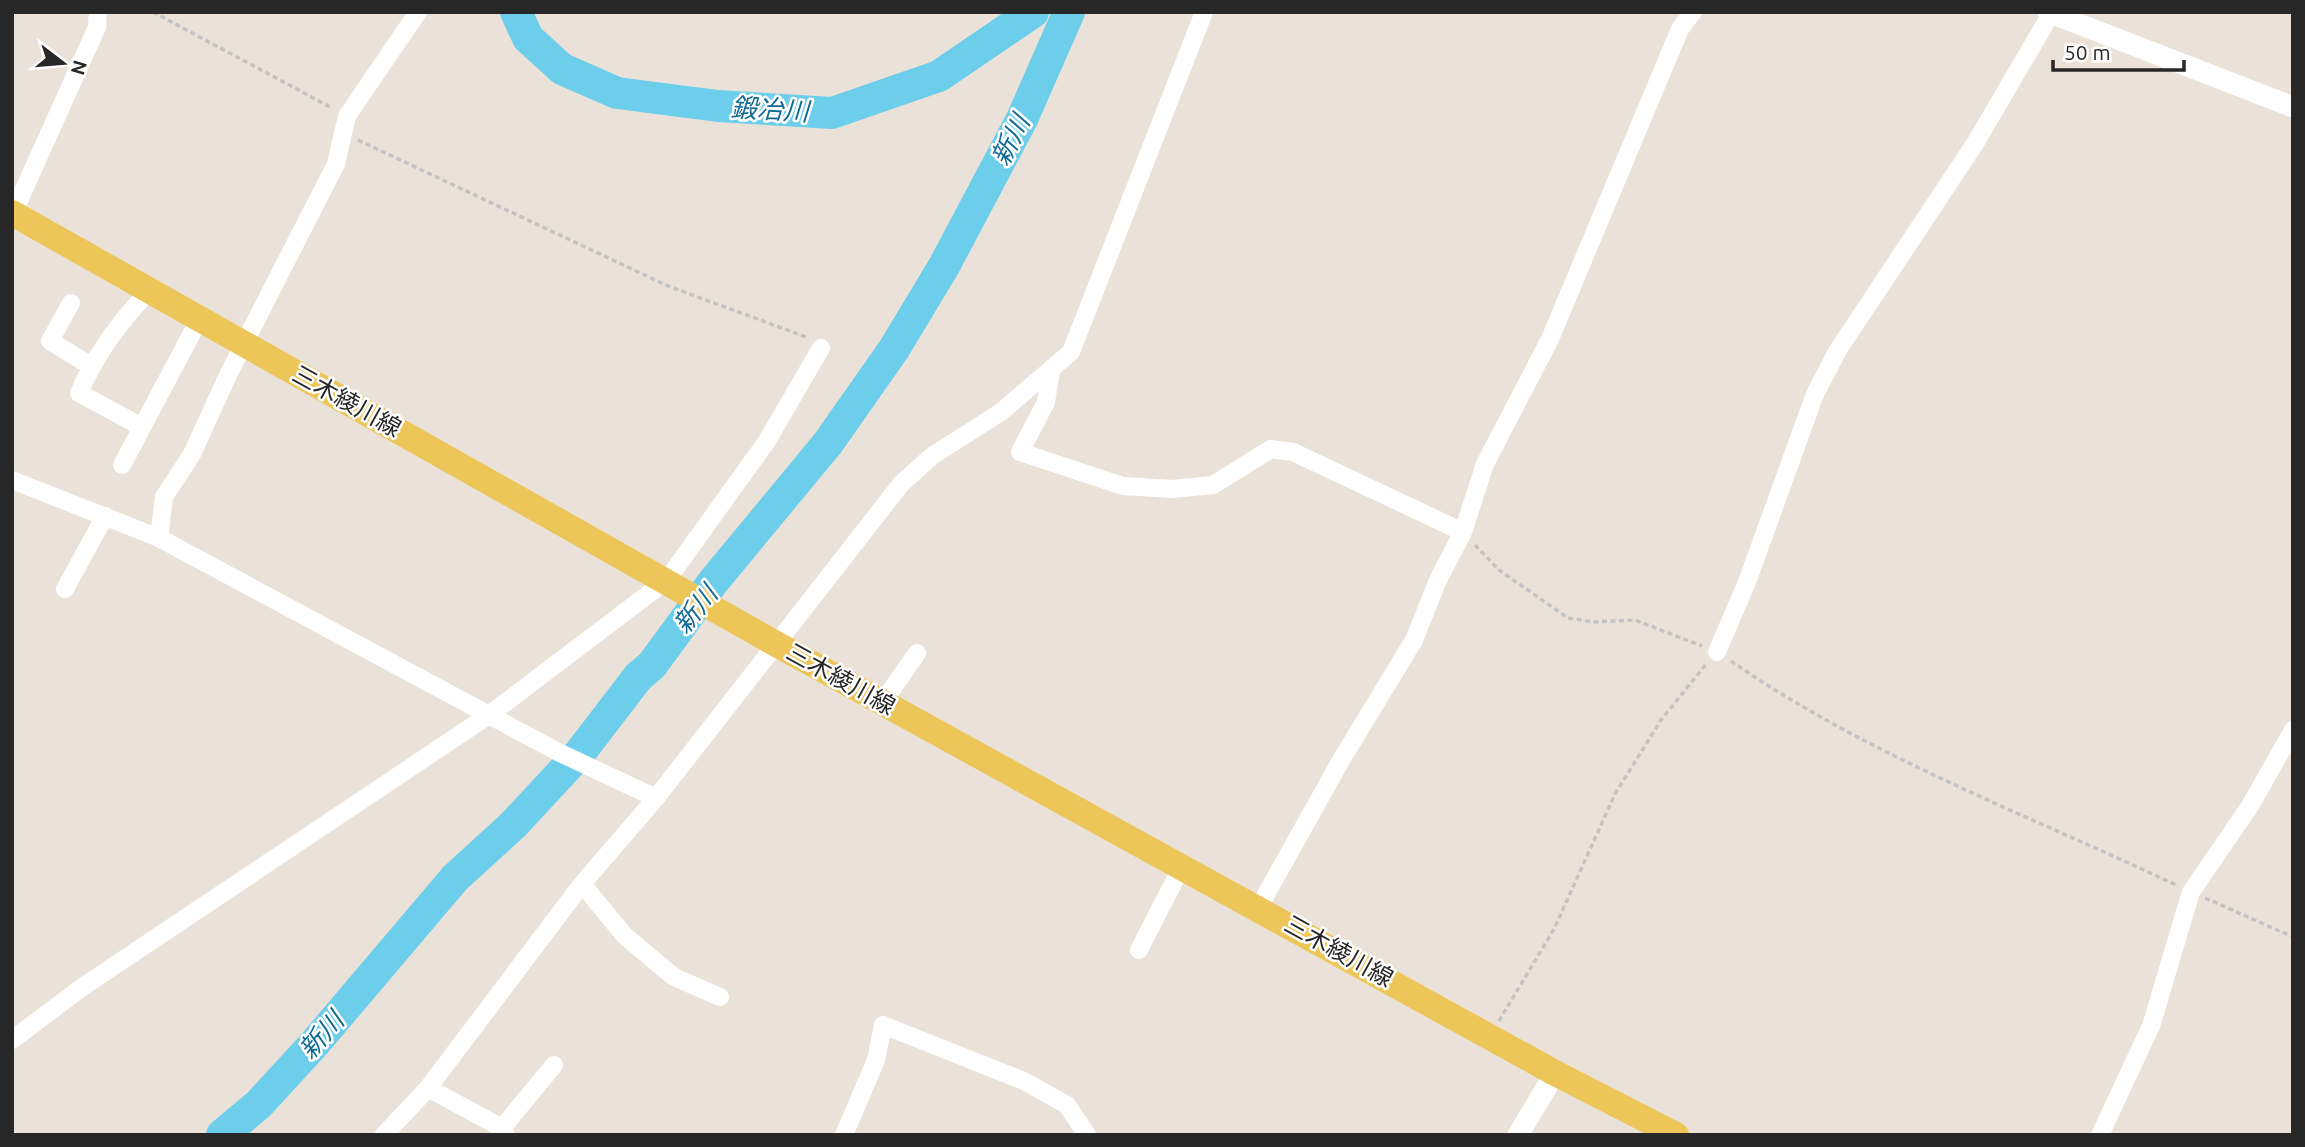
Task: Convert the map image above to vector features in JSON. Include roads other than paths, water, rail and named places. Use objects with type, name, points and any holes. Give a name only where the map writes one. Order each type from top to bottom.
[{"type":"main road","name":"三木綾川線","points":[[13,214],[778,645],[1491,1034],[1555,1073],[1676,1135]]},
{"type":"street","points":[[13,214],[97,27],[98,12]]},
{"type":"street","points":[[159,538],[164,497],[192,454],[229,373],[336,163],[346,116],[418,12]]},
{"type":"street","points":[[384,1135],[428,1088],[582,884],[656,798],[901,484],[932,456],[1001,412],[1071,352],[1204,12]]},
{"type":"street","points":[[1259,907],[1340,762],[1414,640],[1438,580],[1463,533],[1485,464],[1550,339],[1680,29],[1693,12]]},
{"type":"street","points":[[1717,652],[1747,582],[1815,394],[1838,350],[1976,142],[2050,13],[2293,107]]},
{"type":"street","points":[[142,427],[79,393],[91,366],[123,317],[150,290]]},
{"type":"street","points":[[71,303],[50,341],[91,366]]},
{"type":"street","points":[[122,465],[200,318]]},
{"type":"street","points":[[12,1040],[81,988],[489,715],[674,585],[767,441],[821,348]]},
{"type":"street","points":[[1051,370],[1046,402],[1020,452],[1123,486],[1172,489],[1213,485],[1271,449],[1293,452],[1463,533]]},
{"type":"street","points":[[12,480],[159,538],[558,752],[636,791],[656,798]]},
{"type":"street","points":[[65,589],[105,516]]},
{"type":"street","points":[[883,702],[917,653]]},
{"type":"street","points":[[2100,1135],[2151,1026],[2191,892],[2250,806],[2293,730]]},
{"type":"street","points":[[1139,950],[1182,866]]},
{"type":"street","points":[[582,884],[625,936],[674,977],[720,997]]},
{"type":"street","points":[[845,1135],[876,1060],[883,1025],[1024,1081],[1067,1105],[1087,1135]]},
{"type":"street","points":[[428,1088],[504,1132],[554,1065]]},
{"type":"street","points":[[1518,1135],[1555,1073]]},
{"type":"waterway","name":"鍛冶川","points":[[516,12],[528,38],[562,69],[617,93],[718,106],[832,113],[939,76],[1033,12]]},
{"type":"waterway","name":"新川","points":[[222,1135],[259,1104],[315,1043],[455,878],[513,825],[579,754],[638,677],[652,665],[713,582],[828,443],[894,349],[944,266],[1022,119],[1069,12]]}]
